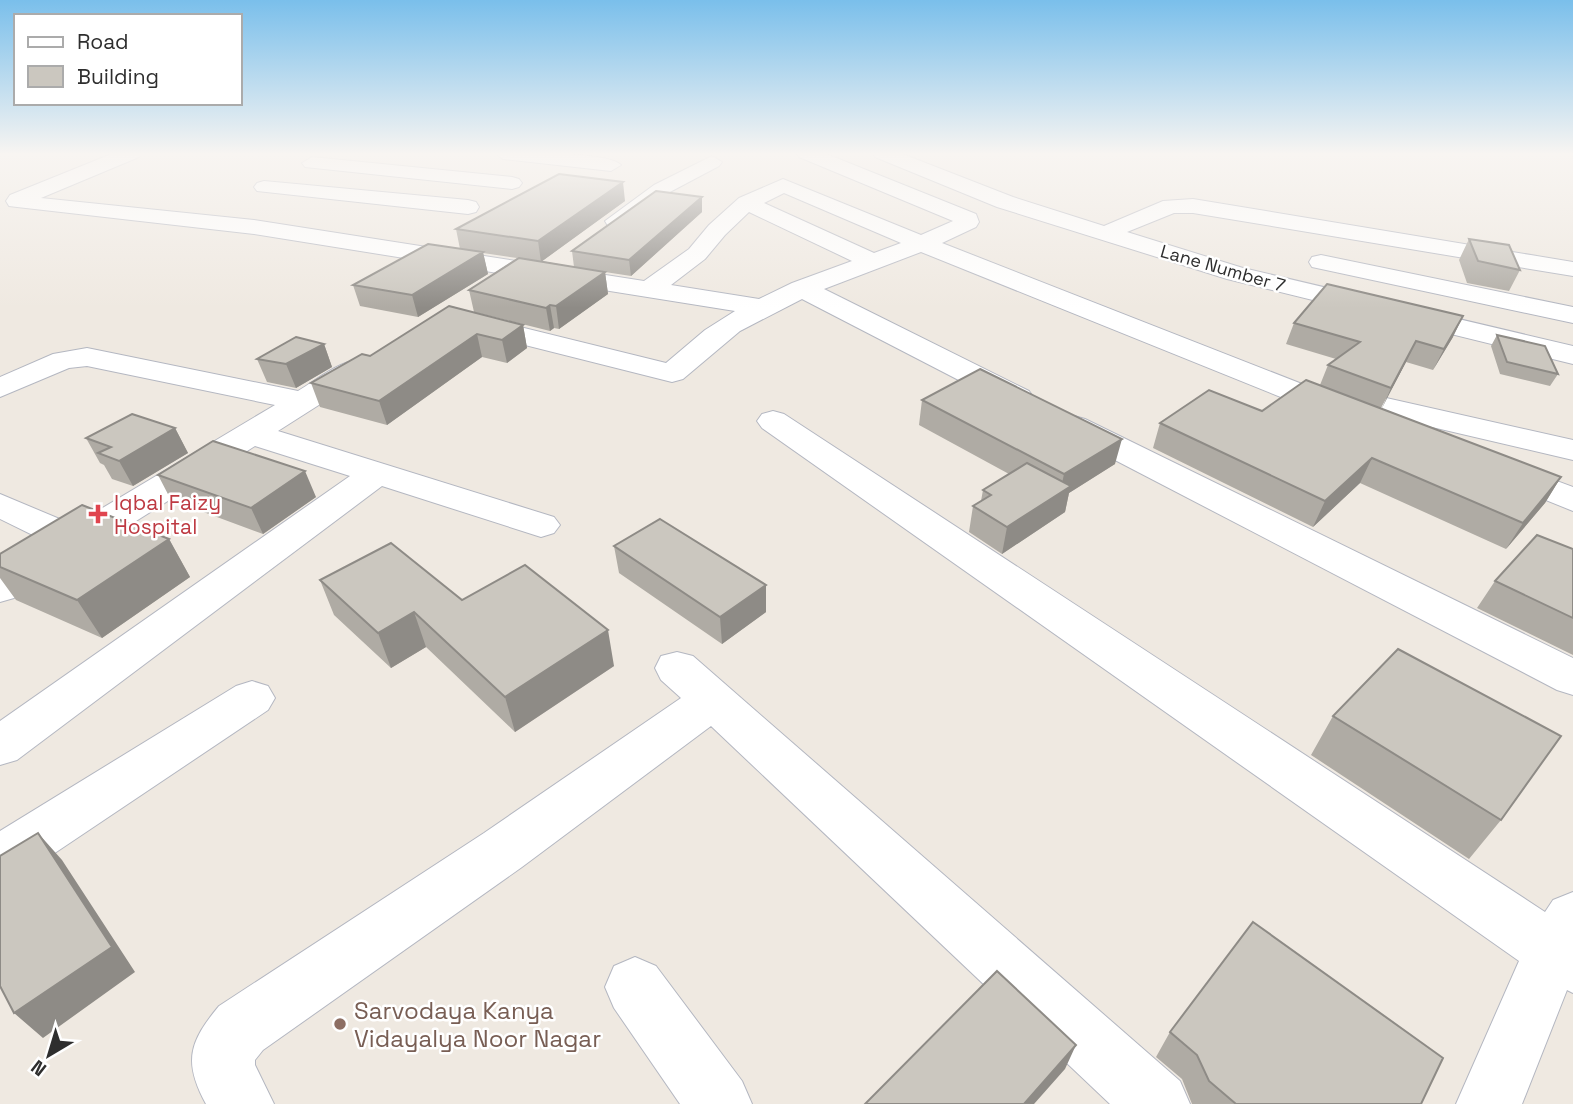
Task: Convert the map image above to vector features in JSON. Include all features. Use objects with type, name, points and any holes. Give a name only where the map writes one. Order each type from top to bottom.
[{"type":"street","points":[[15,205],[201,220],[401,248],[762,307]]},
{"type":"street","points":[[201,220],[231,205]]},
{"type":"street","points":[[443,205],[468,207]]},
{"type":"street","points":[[401,248],[473,205]]},
{"type":"street","points":[[601,232],[639,205]]},
{"type":"street","points":[[648,290],[697,254],[717,230],[745,205]]},
{"type":"street","points":[[750,205],[873,262]]},
{"type":"street","points":[[829,205],[1011,281],[1573,499]]},
{"type":"street","points":[[567,257],[481,293],[446,316],[672,373],[728,326],[762,307],[801,288],[922,244],[968,222],[968,219],[933,205]]},
{"type":"street","name":"Lane Number 7","points":[[1012,205],[1274,284],[1573,355]]},
{"type":"street","points":[[1107,233],[1171,206],[1182,205],[1573,270]]},
{"type":"street","points":[[1321,262],[1573,315]]},
{"type":"street","points":[[801,288],[1573,678]]},
{"type":"street","points":[[0,588],[301,401],[390,349]]},
{"type":"street","points":[[0,388],[63,360],[87,357],[301,401]]},
{"type":"street","points":[[1258,378],[1573,450]]},
{"type":"street","points":[[773,421],[1566,944],[1489,1104]]},
{"type":"street","points":[[249,433],[541,525]]},
{"type":"street","points":[[0,746],[376,474]]},
{"type":"street","points":[[0,505],[77,541]]},
{"type":"street","points":[[241,1104],[223,1072],[223,1051],[241,1028],[503,850],[694,684],[1157,1104]]},
{"type":"street","points":[[0,860],[252,698]]},
{"type":"street","points":[[635,987],[719,1104]]},
{"type":"building","points":[[502,205],[591,205],[538,241],[456,229]]},
{"type":"building","points":[[637,205],[693,205],[629,260],[572,251]]},
{"type":"building","points":[[1469,239],[1509,245],[1520,270],[1478,261]]},
{"type":"building","points":[[428,244],[483,252],[412,295],[353,285]]},
{"type":"building","points":[[519,258],[605,272],[556,306],[550,305],[546,308],[469,290]]},
{"type":"building","points":[[1327,284],[1463,316],[1444,349],[1416,341],[1391,388],[1328,365],[1360,342],[1294,323]]},
{"type":"building","points":[[449,306],[523,325],[502,340],[477,334],[379,401],[311,383],[362,354],[370,356]]},
{"type":"building","points":[[1497,335],[1545,346],[1558,374],[1507,362]]},
{"type":"building","points":[[296,337],[324,344],[286,364],[257,359]]},
{"type":"building","points":[[980,369],[1122,439],[1064,474],[922,400]]},
{"type":"building","points":[[1306,380],[1561,477],[1523,523],[1372,458],[1325,501],[1160,423],[1209,390],[1262,411]]},
{"type":"building","points":[[132,414],[175,428],[119,461],[98,453],[111,447],[86,438]]},
{"type":"building","points":[[213,441],[305,471],[251,508],[158,475]]},
{"type":"building","points":[[1027,463],[1071,486],[1007,527],[973,506],[991,495],[983,490]]},
{"type":"building","points":[[82,505],[169,539],[77,600],[0,567],[0,554]]},
{"type":"building","points":[[660,519],[766,585],[720,617],[614,546]]},
{"type":"building","points":[[1537,535],[1573,549],[1573,618],[1495,581]]},
{"type":"building","points":[[391,543],[462,600],[525,565],[608,630],[505,697],[414,612],[378,633],[320,580]]},
{"type":"building","points":[[1398,649],[1561,736],[1501,820],[1333,716]]},
{"type":"building","points":[[38,833],[112,947],[14,1013],[0,986],[0,856]]},
{"type":"building","points":[[1253,922],[1443,1058],[1421,1104],[1236,1104],[1209,1081],[1197,1055],[1170,1032]]},
{"type":"building","points":[[997,971],[1076,1045],[1024,1104],[865,1104]]},
{"type":"place","name":"Iqbal Faizy Hospital","points":[[98,514]]},
{"type":"place","name":"Sarvodaya Kanya Vidayalya Noor Nagar","points":[[340,1024]]}]
